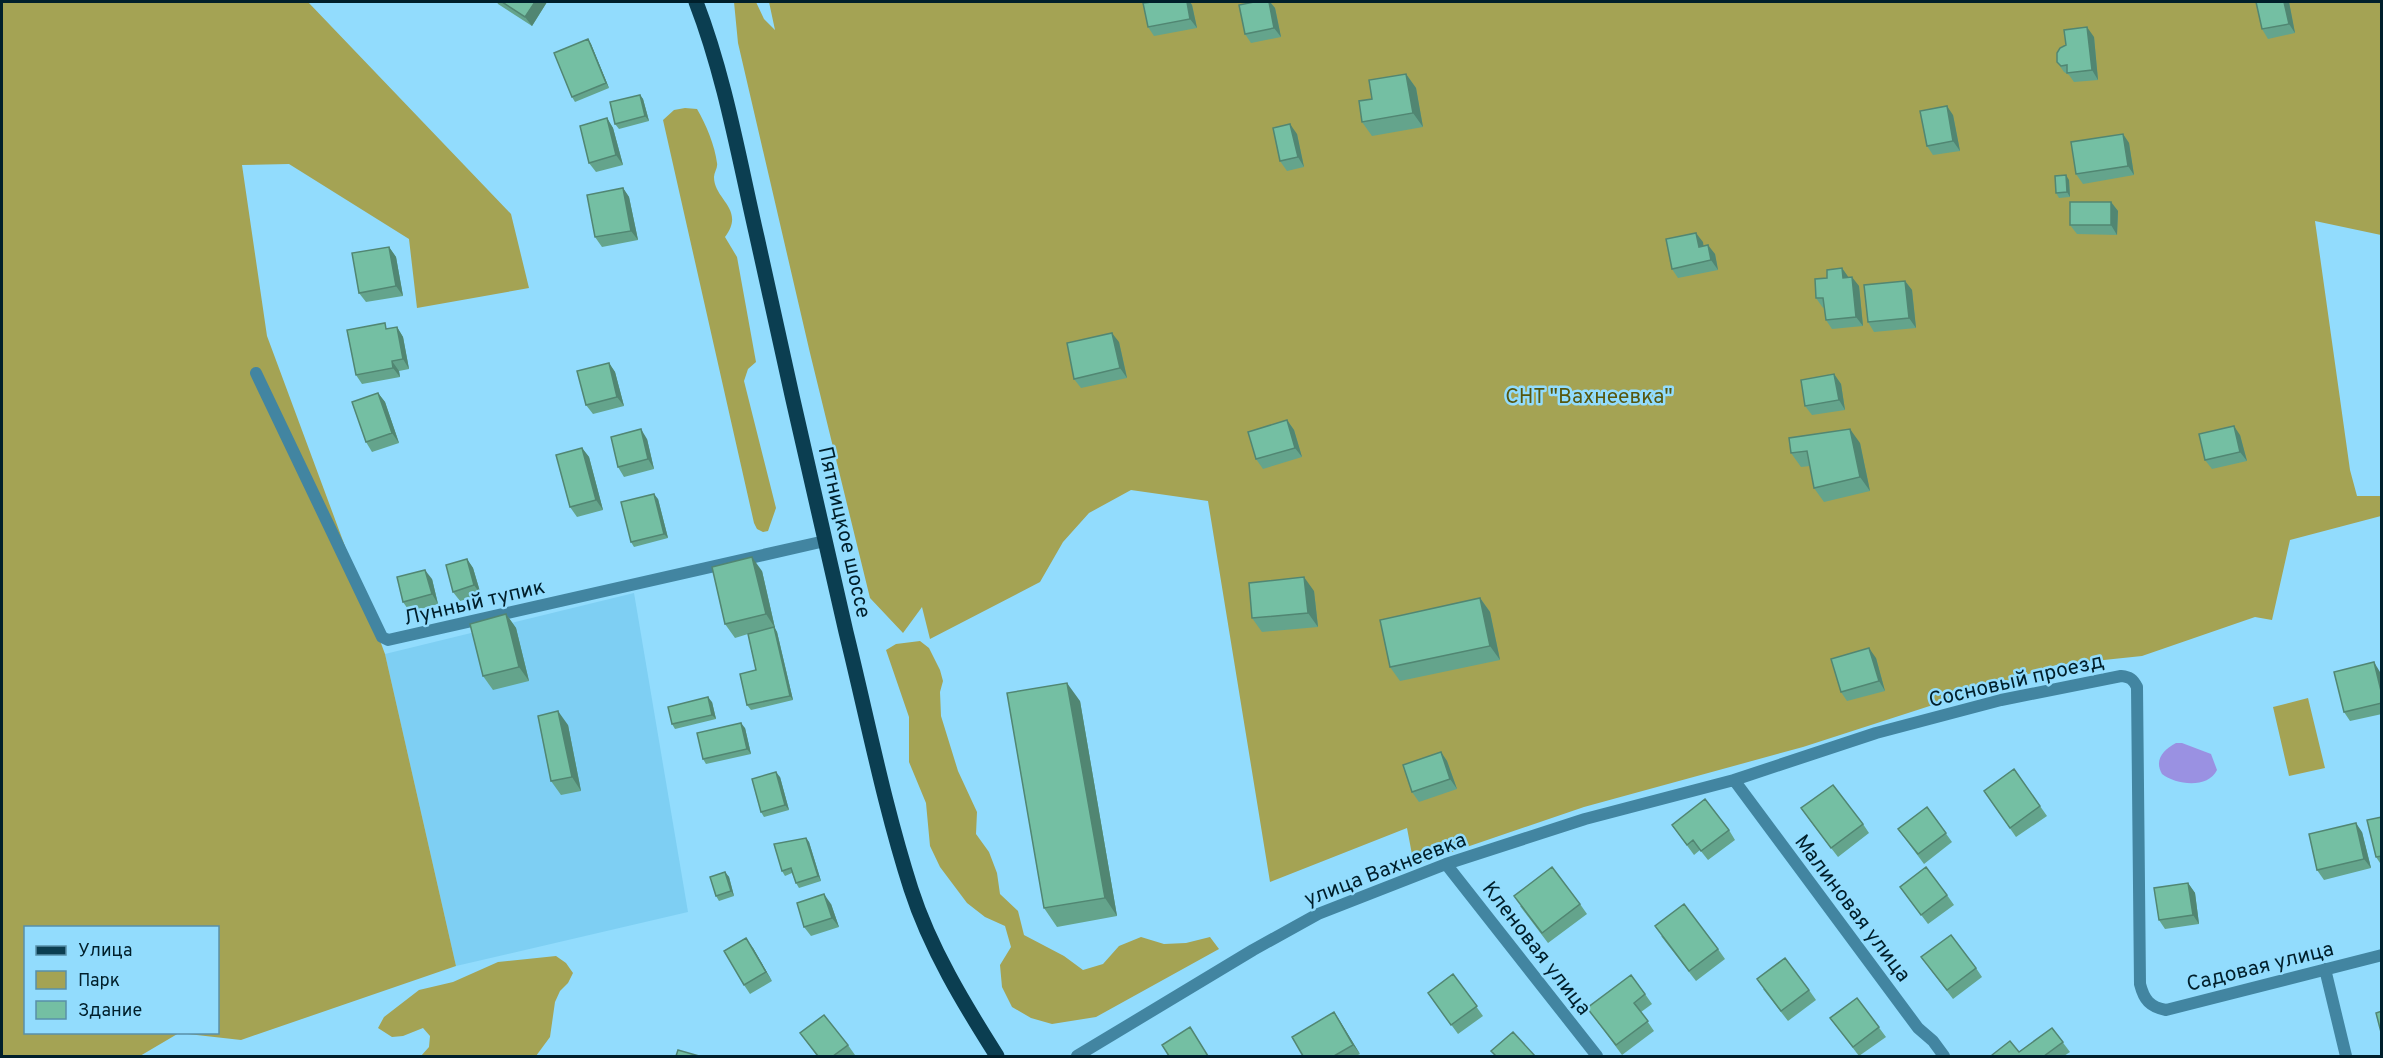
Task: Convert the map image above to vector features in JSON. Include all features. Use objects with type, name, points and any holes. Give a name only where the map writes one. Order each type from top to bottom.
[{"type":"main road","name":"Пятницкое шоссе","points":[[696,2],[709,35],[735,140],[825,541],[887,804],[911,891],[930,939],[970,1013],[997,1056]]},
{"type":"street","name":"Лунный тупик","points":[[256,373],[382,637],[388,640],[825,541]]},
{"type":"street","name":"Сосновый проезд","points":[[1734,780],[1876,733],[2001,700],[2121,676],[2128,677],[2137,687],[2139,984],[2142,995],[2148,1003]]},
{"type":"street","name":"улица Вахнеевка","points":[[1077,1056],[1253,950],[1318,914],[1446,864],[1585,819],[1734,780]]},
{"type":"street","name":"Малиновая улица","points":[[1734,780],[1918,1028],[1944,1056]]},
{"type":"street","name":"Кленовая улица","points":[[1446,864],[1598,1056]]},
{"type":"street","name":"Садовая улица","points":[[2148,1003],[2166,1010],[2382,955]]},
{"type":"street","points":[[2325,969],[2346,1056]]},
{"type":"shaded area","points":[[634,593],[688,912],[456,966],[385,654]]},
{"type":"shaded area","points":[[2176,743],[2211,754],[2217,770],[2213,776],[2199,783],[2183,783],[2162,774],[2159,760],[2167,749]]},
{"type":"green space","points":[[2,2],[308,2],[511,214],[529,288],[417,308],[409,239],[289,164],[242,165],[267,336],[385,654],[456,966],[241,1040],[188,1034],[219,1034],[219,926],[24,926],[24,1034],[177,1034],[140,1056],[2,1056]]},
{"type":"green space","name":"СНТ \"Вахнеевка\"","points":[[734,2],[756,2],[764,19],[775,30],[769,2],[2381,2],[2381,235],[2315,221],[2350,470],[2357,496],[2381,496],[2381,516],[2290,540],[2272,620],[2255,617],[2142,656],[2056,665],[1803,747],[1584,807],[1414,865],[1407,828],[1270,882],[1208,501],[1131,490],[1089,513],[1063,542],[1040,582],[930,639],[922,607],[903,633],[870,598],[738,43]]},
{"type":"green space","points":[[697,109],[707,128],[717,163],[715,185],[731,212],[731,227],[725,237],[737,257],[756,362],[748,369],[744,381],[776,508],[768,531],[763,532],[757,529],[754,523],[663,120],[674,110]]},
{"type":"green space","points":[[920,641],[929,648],[940,670],[943,681],[940,692],[941,716],[958,771],[977,812],[976,834],[989,852],[997,873],[1000,894],[1018,911],[1024,935],[1064,956],[1083,970],[1103,964],[1119,946],[1141,937],[1164,944],[1186,943],[1210,937],[1219,949],[1096,1017],[1052,1024],[1031,1018],[1012,1007],[1002,987],[1000,965],[1011,947],[1005,926],[985,917],[967,903],[940,867],[930,846],[926,803],[909,762],[909,717],[886,650],[896,644]]},
{"type":"green space","points":[[2308,698],[2325,768],[2289,776],[2273,707]]},
{"type":"green space","points":[[556,956],[566,963],[573,973],[555,1002],[550,1037],[536,1056],[421,1056],[429,1047],[430,1036],[423,1028],[403,1036],[392,1037],[378,1028],[384,1017],[419,990],[453,982],[498,962]]},
{"type":"building","points":[[502,2],[535,2],[525,17]]},
{"type":"building","points":[[1187,2],[1190,19],[1148,27],[1143,3]]},
{"type":"building","points":[[1269,2],[1274,28],[1245,34],[1239,5]]},
{"type":"building","points":[[2256,2],[2284,2],[2289,24],[2262,29]]},
{"type":"building","points":[[2087,27],[2092,70],[2067,73],[2067,65],[2061,66],[2057,62],[2057,53],[2066,45],[2064,30]]},
{"type":"building","points":[[588,39],[606,83],[572,97],[554,53]]},
{"type":"building","points":[[1406,74],[1413,113],[1362,122],[1359,101],[1372,99],[1369,80]]},
{"type":"building","points":[[640,95],[645,116],[615,124],[610,102]]},
{"type":"building","points":[[1947,106],[1953,141],[1927,146],[1920,111]]},
{"type":"building","points":[[607,118],[616,155],[589,163],[580,126]]},
{"type":"building","points":[[1290,124],[1298,157],[1280,161],[1273,128]]},
{"type":"building","points":[[2123,134],[2128,166],[2076,174],[2071,142]]},
{"type":"building","points":[[2066,175],[2067,192],[2056,193],[2055,176]]},
{"type":"building","points":[[623,188],[631,231],[595,237],[587,195]]},
{"type":"building","points":[[2070,202],[2111,202],[2111,225],[2070,225]]},
{"type":"building","points":[[1696,233],[1699,247],[1708,245],[1711,260],[1672,269],[1666,239]]},
{"type":"building","points":[[389,247],[396,286],[359,293],[352,253]]},
{"type":"building","points":[[1842,268],[1843,278],[1852,277],[1856,317],[1826,320],[1823,298],[1816,298],[1815,279],[1827,278],[1827,270]]},
{"type":"building","points":[[1905,281],[1909,318],[1868,322],[1864,285]]},
{"type":"building","points":[[385,323],[386,329],[397,327],[403,359],[392,361],[393,368],[356,375],[347,330]]},
{"type":"building","points":[[1112,333],[1120,368],[1074,379],[1067,343]]},
{"type":"building","points":[[609,363],[617,397],[586,405],[577,371]]},
{"type":"building","points":[[1834,374],[1839,400],[1805,406],[1801,380]]},
{"type":"building","points":[[378,393],[392,433],[366,442],[352,402]]},
{"type":"building","points":[[1287,420],[1295,448],[1256,459],[1248,432]]},
{"type":"building","points":[[2234,426],[2240,452],[2205,460],[2199,434]]},
{"type":"building","points":[[641,429],[648,459],[618,467],[611,437]]},
{"type":"building","points":[[1850,429],[1860,477],[1814,488],[1807,451],[1791,453],[1789,438]]},
{"type":"building","points":[[582,448],[596,500],[570,507],[556,455]]},
{"type":"building","points":[[654,494],[664,534],[631,542],[621,502]]},
{"type":"building","points":[[752,557],[766,614],[725,624],[712,567]]},
{"type":"building","points":[[467,559],[474,585],[453,592],[446,565]]},
{"type":"building","points":[[425,570],[432,594],[403,602],[397,577]]},
{"type":"building","points":[[1304,577],[1308,613],[1252,618],[1249,583]]},
{"type":"building","points":[[1480,598],[1490,646],[1390,667],[1380,620]]},
{"type":"building","points":[[506,614],[519,667],[483,676],[470,624]]},
{"type":"building","points":[[774,627],[790,696],[747,705],[740,674],[756,670],[748,634]]},
{"type":"building","points":[[1869,648],[1879,681],[1841,692],[1831,659]]},
{"type":"building","points":[[2374,662],[2382,703],[2344,712],[2334,672]]},
{"type":"building","points":[[1067,683],[1105,898],[1044,908],[1007,693]]},
{"type":"building","points":[[708,697],[712,715],[672,724],[668,707]]},
{"type":"building","points":[[558,711],[572,777],[551,781],[538,716]]},
{"type":"building","points":[[741,723],[747,749],[703,759],[697,733]]},
{"type":"building","points":[[1441,752],[1450,779],[1412,792],[1403,765]]},
{"type":"building","points":[[2014,769],[2040,806],[2010,828],[1984,791]]},
{"type":"building","points":[[776,772],[785,805],[761,812],[752,779]]},
{"type":"building","points":[[1833,785],[1863,824],[1831,848],[1801,808]]},
{"type":"building","points":[[1705,799],[1729,830],[1701,851],[1693,840],[1687,845],[1672,825]]},
{"type":"building","points":[[1927,807],[1946,833],[1918,854],[1898,829]]},
{"type":"building","points":[[2382,817],[2382,856],[2376,857],[2367,820]]},
{"type":"building","points":[[2356,823],[2364,859],[2317,870],[2309,834]]},
{"type":"building","points":[[806,838],[818,876],[796,883],[791,868],[782,871],[774,844]]},
{"type":"building","points":[[1552,867],[1580,904],[1542,933],[1514,896]]},
{"type":"building","points":[[1926,867],[1947,895],[1921,915],[1900,887]]},
{"type":"building","points":[[725,872],[731,891],[716,896],[710,877]]},
{"type":"building","points":[[2188,883],[2193,915],[2159,920],[2154,888]]},
{"type":"building","points":[[824,894],[832,918],[804,927],[797,903]]},
{"type":"building","points":[[1684,904],[1718,949],[1689,971],[1655,926]]},
{"type":"building","points":[[1951,935],[1976,968],[1947,990],[1921,957]]},
{"type":"building","points":[[746,938],[766,972],[744,985],[724,951]]},
{"type":"building","points":[[1785,958],[1809,990],[1781,1011],[1757,979]]},
{"type":"building","points":[[1453,974],[1477,1006],[1451,1025],[1428,993]]},
{"type":"building","points":[[1631,975],[1645,994],[1634,1003],[1648,1021],[1616,1045],[1587,1008]]},
{"type":"building","points":[[1857,998],[1879,1027],[1853,1047],[1830,1018]]},
{"type":"building","points":[[2382,1011],[2382,1036],[2376,1013]]},
{"type":"building","points":[[1334,1012],[1353,1045],[1334,1056],[1303,1056],[1292,1037]]},
{"type":"building","points":[[824,1015],[848,1045],[833,1056],[818,1056],[800,1033]]},
{"type":"building","points":[[1190,1027],[1208,1056],[1169,1056],[1162,1045]]},
{"type":"building","points":[[2052,1028],[2063,1042],[2044,1056],[1992,1056],[2010,1041],[2019,1052]]},
{"type":"building","points":[[1513,1032],[1535,1056],[1496,1056],[1491,1051]]},
{"type":"building","points":[[678,1050],[699,1056],[676,1056]]}]
